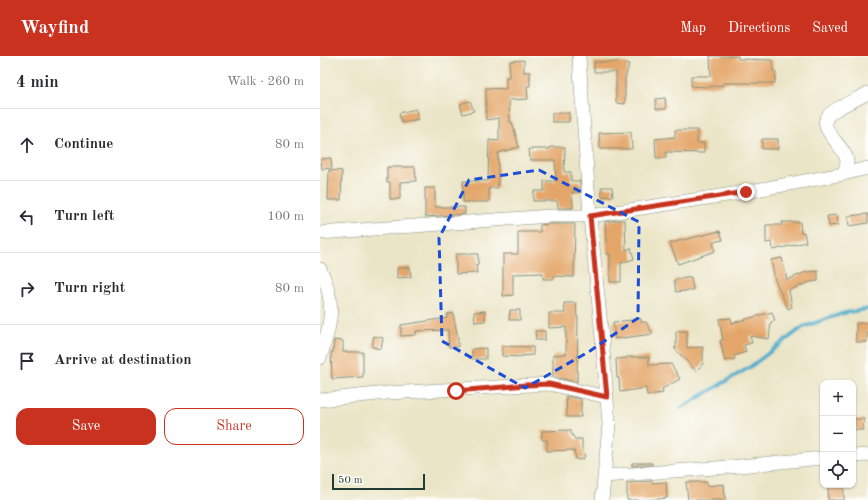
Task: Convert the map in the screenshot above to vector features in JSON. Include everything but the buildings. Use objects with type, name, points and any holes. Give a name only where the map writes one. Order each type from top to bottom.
[{"type":"street","points":[[579,56],[590,216],[609,424],[602,500]]},
{"type":"street","points":[[843,174],[847,160],[827,130],[825,125],[827,117],[843,106],[868,93]]},
{"type":"street","points":[[320,233],[550,216],[590,216],[746,192],[868,168]]},
{"type":"street","points":[[320,269],[327,284],[331,299],[329,328],[320,358]]},
{"type":"street","points":[[320,400],[387,394],[549,384],[607,397]]},
{"type":"street","points":[[856,456],[868,455]]},
{"type":"street","points":[[604,476],[729,467],[820,458]]},
{"type":"highlighted area","points":[[539,170],[639,222],[638,318],[590,351],[525,388],[442,341],[439,238],[469,180]]},
{"type":"waterway","points":[[681,408],[750,367],[803,327],[844,313],[868,309]]},
{"type":"route","points":[[456,391],[549,384],[607,397],[590,216],[746,192]]}]
